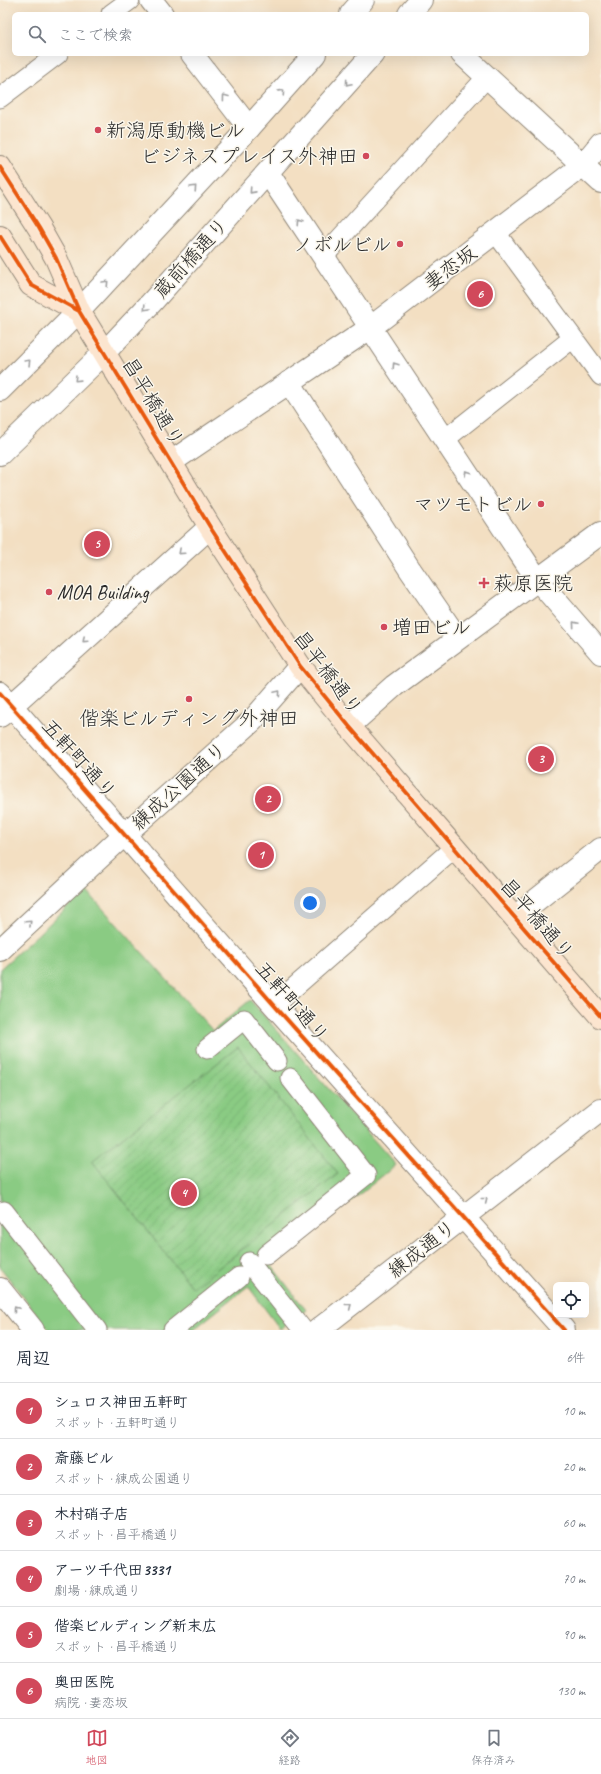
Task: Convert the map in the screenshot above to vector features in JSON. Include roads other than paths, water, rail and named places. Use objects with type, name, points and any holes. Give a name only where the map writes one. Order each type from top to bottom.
[{"type":"main road","name":"昌平橋通り","points":[[0,167],[39,228],[56,258],[79,311],[210,527],[300,666],[349,726],[601,1016]]},
{"type":"main road","name":"昌平橋通り","points":[[0,236],[31,285],[79,311]]},
{"type":"street","points":[[151,0],[160,12]]},
{"type":"street","points":[[353,12],[363,0]]},
{"type":"street","points":[[194,56],[249,128]]},
{"type":"street","points":[[0,390],[79,311],[249,128],[313,56]]},
{"type":"street","name":"蔵前橋通り","points":[[0,454],[105,352],[268,173],[371,56]]},
{"type":"street","points":[[464,56],[601,182]]},
{"type":"street","name":"妻恋坂","points":[[171,462],[370,328],[583,165],[601,142]]},
{"type":"street","points":[[268,173],[536,579],[601,653]]},
{"type":"street","points":[[289,382],[409,568],[457,638]]},
{"type":"street","points":[[4,705],[210,527]]},
{"type":"street","points":[[349,726],[394,686],[536,579],[601,533]]},
{"type":"street","name":"練成公園通り","points":[[1,947],[252,721],[300,666]]},
{"type":"street","name":"五軒町通り","points":[[4,705],[125,834],[274,1005],[564,1330]]},
{"type":"street","points":[[515,917],[601,849]]},
{"type":"street","name":"練成通り","points":[[318,1330],[601,1110]]},
{"type":"street","points":[[0,1289],[33,1330]]},
{"type":"lane","points":[[114,12],[130,0]]},
{"type":"lane","points":[[0,98],[55,56]]},
{"type":"lane","points":[[323,257],[487,77]]},
{"type":"lane","points":[[496,233],[601,376]]},
{"type":"lane","points":[[444,440],[573,338]]},
{"type":"lane","points":[[274,1005],[454,847]]},
{"type":"lane","points":[[207,1049],[244,1019],[277,1061]]},
{"type":"lane","points":[[266,1255],[366,1175],[290,1078]]},
{"type":"lane","points":[[4,1211],[97,1330]]},
{"type":"lane","points":[[173,1330],[244,1270],[303,1330]]},
{"type":"place","name":"新潟原動機ビル","points":[[98,130]]},
{"type":"place","name":"ビジネスプレイス外神田","points":[[366,156]]},
{"type":"place","name":"ノボルビル","points":[[400,244]]},
{"type":"place","name":"奥田医院","points":[[480,294]]},
{"type":"place","name":"マツモトビル","points":[[541,504]]},
{"type":"place","name":"偕楽ビルディング新末広","points":[[97,544]]},
{"type":"place","name":"萩原医院","points":[[484,583]]},
{"type":"place","name":"MOA Building","points":[[49,592]]},
{"type":"place","name":"増田ビル","points":[[384,627]]},
{"type":"place","name":"偕楽ビルディング外神田","points":[[189,699]]},
{"type":"place","name":"木村硝子店","points":[[541,759]]},
{"type":"place","name":"斎藤ビル","points":[[268,799]]},
{"type":"place","name":"シュロス神田五軒町","points":[[261,855]]},
{"type":"place","name":"アーツ千代田3331","points":[[184,1193]]}]
